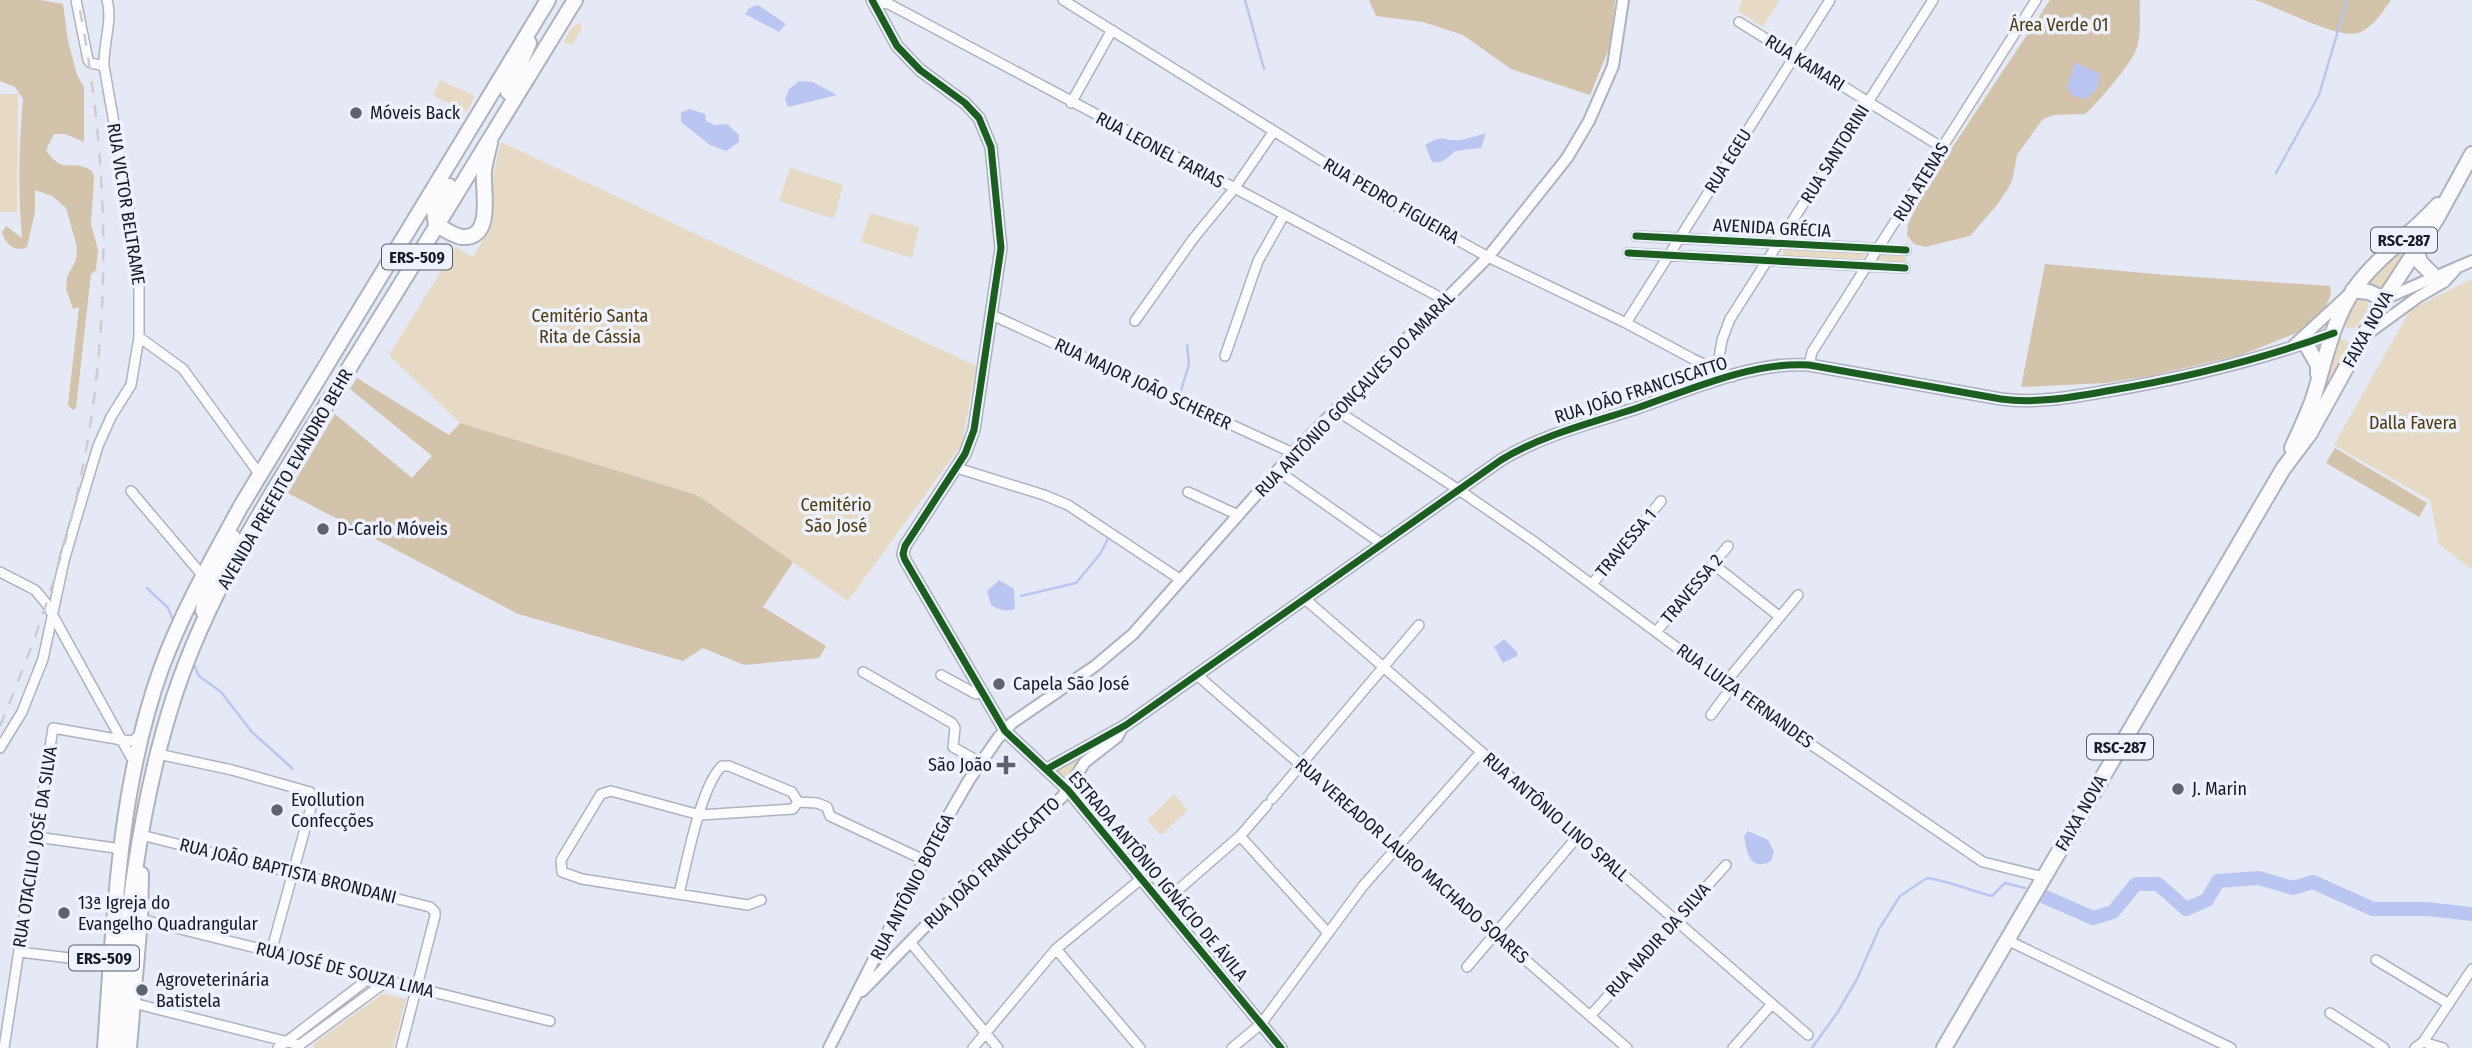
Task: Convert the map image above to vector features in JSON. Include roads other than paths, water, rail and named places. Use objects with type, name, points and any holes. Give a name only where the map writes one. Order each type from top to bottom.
[{"type":"highway","name":"AVENIDA PREFEITO EVANDRO BEHR","points":[[116,1048],[126,932],[141,835],[174,699],[201,626],[267,502],[575,0]]},
{"type":"highway","name":"AVENIDA PREFEITO EVANDRO BEHR","points":[[105,1048],[134,735],[171,642],[229,529],[544,6]]},
{"type":"highway","points":[[491,135],[484,170],[486,207],[482,224],[472,235],[461,237],[436,225],[434,209],[512,86],[544,6]]},
{"type":"highway","name":"FAIXA NOVA","points":[[1944,1048],[2283,469],[2310,433],[2384,299],[2437,218],[2472,154]]},
{"type":"highway","name":"FAIXA NOVA","points":[[2283,469],[2318,381],[2339,316],[2353,290],[2374,265],[2412,233],[2453,188]]},
{"type":"highway","points":[[2416,249],[2420,262],[2435,277]]},
{"type":"highway","points":[[2353,290],[2369,292],[2384,299]]},
{"type":"highway","points":[[2334,333],[2364,337]]},
{"type":"highway","points":[[2299,345],[2318,365],[2318,381]]},
{"type":"highway","points":[[201,626],[206,593],[233,540],[233,533],[229,529]]},
{"type":"highway","name":"ERS-509","points":[[96,1048],[115,848],[134,735]]},
{"type":"highway","name":"ERS-509","points":[[129,1048],[140,919],[141,880],[138,852]]},
{"type":"street","name":"RUA VICTOR BELTRAME","points":[[0,748],[22,712],[43,659],[76,516],[98,446],[111,417],[131,385],[139,337],[139,275],[104,66],[88,60],[76,0]]},
{"type":"street","points":[[104,66],[109,8],[107,0]]},
{"type":"street","name":"RUA PEDRO FIGUEIRA","points":[[1063,0],[1380,197],[1488,257],[1732,377]]},
{"type":"street","name":"RUA ANTÔNIO GONÇALVES DO AMARAL","points":[[1005,731],[1012,723],[1105,658],[1133,634],[1293,453],[1488,257],[1567,158],[1589,121],[1613,66],[1623,0]]},
{"type":"street","name":"RUA EGEU","points":[[1626,323],[1830,0]]},
{"type":"street","name":"RUA SANTORINI","points":[[1708,384],[1717,370],[1725,328],[1933,0]]},
{"type":"street","name":"RUA ATENAS","points":[[1809,365],[1812,352],[2036,0]]},
{"type":"street","points":[[873,3],[891,39],[906,56],[920,70],[965,103],[979,118],[990,147],[1001,234],[1000,268],[974,430],[957,468],[1056,500],[1181,580]]},
{"type":"street","name":"RUA LEONEL FARIAS","points":[[873,3],[889,4],[1445,300]]},
{"type":"street","name":"RUA KAMARI","points":[[1739,22],[1943,148]]},
{"type":"street","points":[[1071,103],[1112,30]]},
{"type":"street","points":[[1135,321],[1274,131]]},
{"type":"street","points":[[1225,356],[1258,261],[1284,215]]},
{"type":"street","name":"AVENIDA GRÉCIA","points":[[1636,236],[1906,250]]},
{"type":"street","name":"AVENIDA GRÉCIA","points":[[1628,253],[1905,268]]},
{"type":"street","points":[[2384,299],[2472,261]]},
{"type":"street","points":[[2364,337],[2418,297],[2444,282],[2455,270]]},
{"type":"street","name":"RUA JOÃO FRANCISCATTO","points":[[2299,345],[2353,290]]},
{"type":"street","name":"RUA MAJOR JOÃO SCHERER","points":[[992,315],[1293,453]]},
{"type":"street","name":"RUA JOÃO FRANCISCATTO","points":[[1047,769],[1112,731],[1122,728],[1526,445],[1708,384],[1782,365],[1809,365],[2001,400],[2032,400],[2062,398],[2192,376],[2334,333]]},
{"type":"street","points":[[139,337],[183,369],[261,475]]},
{"type":"street","name":"RUA LUIZA FERNANDES","points":[[1336,410],[1460,490],[1728,686],[1983,862],[2043,877]]},
{"type":"street","name":"ESTRADA ANTÔNIO IGNÁCIO DE ÁVILA","points":[[957,468],[911,537],[903,554],[1005,731],[1068,790],[1281,1048]]},
{"type":"street","points":[[1278,471],[1382,544]]},
{"type":"street","points":[[131,491],[203,576]]},
{"type":"street","points":[[1188,492],[1238,515]]},
{"type":"street","name":"TRAVESSA 1","points":[[1592,584],[1661,501]]},
{"type":"street","name":"TRAVESSA 2","points":[[1656,632],[1728,546]]},
{"type":"street","points":[[1713,564],[1780,617]]},
{"type":"street","points":[[0,572],[35,590],[53,616],[112,721],[134,735]]},
{"type":"street","points":[[1711,715],[1728,686],[1798,595]]},
{"type":"street","name":"RUA ANTÔNIO LINO SPALL","points":[[1305,599],[1808,1035]]},
{"type":"street","points":[[1162,904],[1240,836],[1419,625]]},
{"type":"street","points":[[863,672],[951,723],[955,728],[953,747],[981,763]]},
{"type":"street","points":[[941,675],[976,694],[982,692]]},
{"type":"street","name":"RUA VEREADOR LAURO MACHADO SOARES","points":[[1197,675],[1627,1048]]},
{"type":"street","points":[[104,737],[112,721]]},
{"type":"street","name":"RUA OTACILIO JOSÉ DA SILVA","points":[[4,1048],[53,728],[104,737]]},
{"type":"street","name":"RUA JOÃO FRANCISCATTO","points":[[857,995],[951,900],[1068,790],[1085,762],[1117,737],[1122,728]]},
{"type":"street","name":"RUA ANTÔNIO BOTEGA","points":[[829,1048],[924,860],[964,788],[1005,731]]},
{"type":"street","points":[[104,737],[134,735]]},
{"type":"street","points":[[1232,1048],[1261,1024],[1363,886],[1481,752]]},
{"type":"street","points":[[159,754],[232,769],[310,792],[313,800],[271,952]]},
{"type":"street","points":[[679,894],[709,787],[722,766],[729,766],[792,792],[798,802]]},
{"type":"street","points":[[761,900],[748,905],[568,876],[562,873],[561,860],[601,794],[606,792],[700,815],[793,809],[798,802]]},
{"type":"street","points":[[798,802],[817,803],[827,807],[830,816],[924,860]]},
{"type":"street","name":"RUA JOÃO BAPTISTA BRONDANI","points":[[141,835],[426,905],[433,909],[435,916],[416,988]]},
{"type":"street","points":[[1240,836],[1328,933]]},
{"type":"street","points":[[1467,967],[1578,836]]},
{"type":"street","points":[[37,837],[115,848]]},
{"type":"street","name":"RUA NADIR DA SILVA","points":[[1590,1016],[1726,865]]},
{"type":"street","points":[[973,1048],[1056,949],[1142,879]]},
{"type":"street","name":"RUA JOSÉ DE SOUZA LIMA","points":[[140,919],[550,1021]]},
{"type":"street","points":[[2007,940],[2231,1048]]},
{"type":"street","points":[[910,943],[998,1048]]},
{"type":"street","points":[[1056,949],[1140,1048]]},
{"type":"street","points":[[19,952],[104,962]]},
{"type":"street","points":[[2376,960],[2449,1004]]},
{"type":"street","points":[[2443,1048],[2419,1045],[2472,969]]},
{"type":"street","points":[[278,1048],[372,977]]},
{"type":"street","points":[[133,1003],[286,1041],[298,1047],[387,981]]},
{"type":"street","points":[[401,1048],[416,988]]},
{"type":"street","points":[[1733,1048],[1772,1004]]},
{"type":"street","points":[[2330,1013],[2384,1048]]},
{"type":"water","points":[[758,5],[786,24],[779,32],[745,14],[749,8]]},
{"type":"water","points":[[2075,62],[2100,74],[2098,87],[2087,99],[2073,96],[2067,87]]},
{"type":"water","points":[[799,81],[813,82],[837,95],[788,107],[785,99],[789,89]]},
{"type":"water","points":[[690,109],[705,114],[706,121],[715,125],[727,124],[739,135],[739,142],[726,151],[710,145],[681,122],[681,112]]},
{"type":"water","points":[[1486,133],[1481,148],[1455,151],[1438,162],[1432,162],[1425,145],[1440,139],[1461,140]]},
{"type":"water","points":[[999,580],[1014,589],[1015,609],[1003,610],[991,605],[987,591]]},
{"type":"water","points":[[1504,639],[1517,652],[1517,656],[1503,663],[1494,647]]},
{"type":"water","points":[[1748,831],[1768,840],[1774,852],[1771,861],[1758,864],[1751,859],[1744,836]]},
{"type":"waterway","points":[[1245,0],[1264,69]]},
{"type":"waterway","points":[[2276,173],[2319,95],[2347,0]]},
{"type":"waterway","points":[[1180,394],[1189,364],[1187,345]]},
{"type":"waterway","points":[[1021,596],[1076,583],[1100,554],[1108,539]]},
{"type":"waterway","points":[[147,588],[168,608],[174,622]]},
{"type":"waterway","points":[[193,663],[199,676],[221,692],[252,732],[293,769]]},
{"type":"waterway","points":[[1812,1048],[1857,979],[1879,929],[1900,896],[1927,878],[1992,896],[2005,883],[2025,888]]},
{"type":"waterway","points":[[2045,897],[2093,918],[2113,912],[2136,884],[2158,884],[2186,909],[2207,900],[2218,881],[2259,878],[2293,888],[2313,882],[2373,909],[2427,909],[2472,914]]},
{"type":"railway","points":[[0,726],[24,667],[58,566],[90,427],[99,356],[103,213],[90,71],[78,0]]},
{"type":"place","name":"Móveis Back","points":[[356,113]]},
{"type":"place","name":"D-Carlo Móveis","points":[[323,529]]},
{"type":"place","name":"Capela São José","points":[[999,684]]},
{"type":"place","name":"São João","points":[[1006,765]]},
{"type":"place","name":"J. Marin","points":[[2178,789]]},
{"type":"place","name":"Evollution Confecções","points":[[277,810]]},
{"type":"place","name":"13ª Igreja do Evangelho Quadrangular","points":[[64,913]]},
{"type":"place","name":"Agroveterinária Batistela","points":[[142,990]]},
{"type":"park label","name":"Área Verde 01","points":[[2059,25]]},
{"type":"park label","name":"Cemitério Santa Rita de Cássia","points":[[590,326]]},
{"type":"park label","name":"Dalla Favera","points":[[2413,423]]},
{"type":"park label","name":"Cemitério São José","points":[[836,515]]}]
